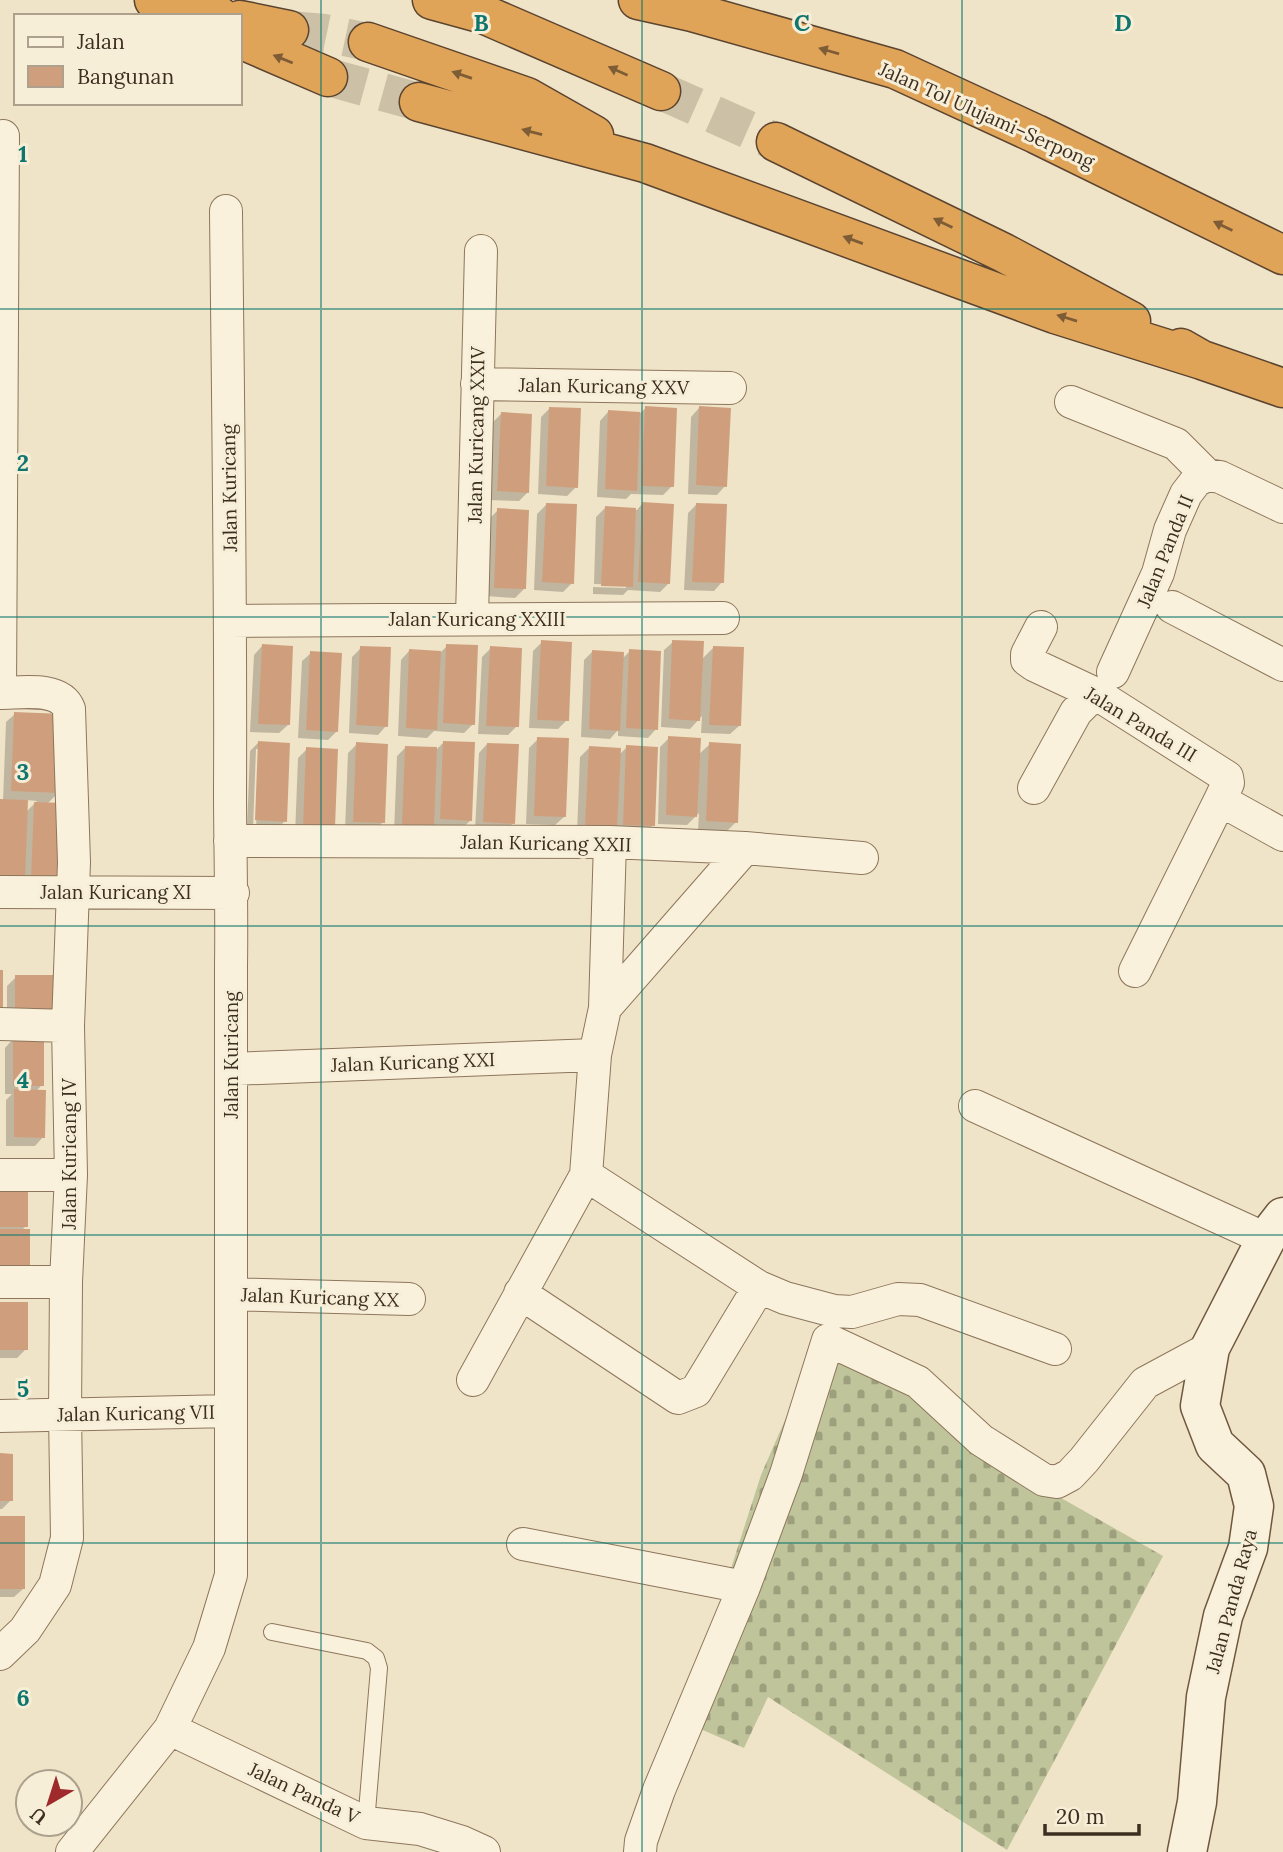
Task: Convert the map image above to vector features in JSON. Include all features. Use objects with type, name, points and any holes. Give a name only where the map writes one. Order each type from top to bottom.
[{"type":"highway","points":[[432,0],[483,14],[662,91]]},
{"type":"highway","name":"Jalan Tol Ulujami–Serpong","points":[[638,0],[692,12],[895,69],[1036,134],[1283,255]]},
{"type":"highway","points":[[174,8],[208,14]]},
{"type":"highway","points":[[242,20],[289,30]]},
{"type":"highway","points":[[242,40],[328,77]]},
{"type":"highway","points":[[368,42],[527,97],[645,163]]},
{"type":"highway","points":[[419,102],[645,163],[1055,314],[1283,388]]},
{"type":"highway","points":[[776,142],[1004,253],[1202,360]]},
{"type":"street","points":[[0,693],[3,136]]},
{"type":"street","name":"Jalan Kuricang","points":[[72,1852],[170,1729],[209,1648],[231,1575],[233,893],[230,841],[231,621],[226,211]]},
{"type":"street","name":"Jalan Kuricang XXIV","points":[[472,618],[481,251]]},
{"type":"street","name":"Jalan Kuricang XXV","points":[[477,384],[730,388]]},
{"type":"street","points":[[1071,402],[1177,444],[1207,475]]},
{"type":"street","name":"Jalan Panda II","points":[[1034,788],[1076,712],[1106,683],[1158,573],[1170,530],[1186,494],[1196,481],[1207,475],[1220,477],[1283,507]]},
{"type":"street","points":[[1172,607],[1283,665]]},
{"type":"street","name":"Jalan Kuricang XXIII","points":[[231,621],[723,618]]},
{"type":"street","name":"Jalan Panda III","points":[[1041,627],[1027,654],[1027,660],[1047,673],[1106,683],[1227,777],[1228,783],[1220,800],[1135,971]]},
{"type":"street","name":"Jalan Kuricang IV","points":[[0,693],[54,694],[65,701],[68,709],[74,862],[68,1026],[71,1175],[66,1282],[67,1538],[55,1585],[13,1627],[0,1654]]},
{"type":"street","points":[[1220,800],[1283,835]]},
{"type":"street","name":"Jalan Kuricang XXII","points":[[230,841],[610,842],[745,848],[862,858]]},
{"type":"street","points":[[473,1380],[586,1175],[595,1055],[605,1008],[610,842]]},
{"type":"street","points":[[605,1008],[745,848]]},
{"type":"street","name":"Jalan Kuricang XI","points":[[0,892],[233,893]]},
{"type":"street","points":[[0,1024],[68,1026]]},
{"type":"street","name":"Jalan Kuricang XXI","points":[[231,1069],[595,1055]]},
{"type":"street","points":[[975,1106],[1275,1228]]},
{"type":"street","points":[[0,1174],[71,1175]]},
{"type":"street","points":[[586,1175],[759,1287],[785,1298],[834,1311],[852,1312],[898,1299],[920,1300],[1055,1349]]},
{"type":"street","name":"Jalan Panda Raya","points":[[1187,1852],[1197,1802],[1206,1697],[1223,1616],[1248,1548],[1254,1506],[1245,1474],[1215,1445],[1200,1406],[1210,1348],[1275,1228]]},
{"type":"street","points":[[0,1282],[66,1282]]},
{"type":"street","points":[[520,1293],[678,1398],[696,1391],[759,1287]]},
{"type":"street","name":"Jalan Kuricang XX","points":[[231,1294],[408,1299]]},
{"type":"street","points":[[640,1852],[641,1840],[659,1790],[744,1587],[786,1474],[828,1340],[918,1382],[981,1440],[1044,1480],[1057,1482],[1070,1475],[1084,1460],[1145,1383],[1210,1348]]},
{"type":"street","name":"Jalan Kuricang VII","points":[[0,1416],[231,1410]]},
{"type":"street","points":[[523,1544],[744,1587]]},
{"type":"street","name":"Jalan Panda V","points":[[170,1729],[366,1822],[420,1829],[484,1852]]},
{"type":"lane","points":[[272,1632],[367,1651],[376,1658],[379,1668],[366,1822]]},
{"type":"green space","points":[[827,1351],[926,1397],[954,1437],[1163,1556],[1007,1850],[768,1697],[744,1748],[682,1721],[761,1475],[802,1381]]},
{"type":"building","points":[[645,406],[677,408],[674,487],[641,486]]},
{"type":"building","points":[[699,406],[731,408],[727,487],[696,485]]},
{"type":"building","points":[[549,407],[581,408],[578,488],[546,486]]},
{"type":"building","points":[[608,410],[640,412],[637,491],[605,489]]},
{"type":"building","points":[[501,412],[532,414],[529,493],[497,491]]},
{"type":"building","points":[[642,502],[674,504],[670,584],[638,582]]},
{"type":"building","points":[[546,503],[577,504],[574,584],[542,582]]},
{"type":"building","points":[[696,503],[727,504],[724,583],[692,582]]},
{"type":"building","points":[[605,506],[636,508],[633,587],[601,586]]},
{"type":"building","points":[[497,508],[529,510],[526,589],[494,588]]},
{"type":"building","points":[[541,640],[572,642],[569,721],[537,720]]},
{"type":"building","points":[[672,640],[704,641],[700,721],[669,719]]},
{"type":"building","points":[[262,644],[293,646],[290,725],[258,724]]},
{"type":"building","points":[[446,644],[478,645],[475,725],[443,723]]},
{"type":"building","points":[[360,646],[391,647],[388,727],[356,725]]},
{"type":"building","points":[[490,646],[522,648],[519,727],[486,726]]},
{"type":"building","points":[[713,646],[744,647],[741,726],[709,725]]},
{"type":"building","points":[[409,649],[441,651],[437,730],[406,728]]},
{"type":"building","points":[[629,649],[661,651],[658,730],[626,728]]},
{"type":"building","points":[[592,650],[624,652],[620,731],[589,729]]},
{"type":"building","points":[[310,651],[342,653],[338,732],[306,730]]},
{"type":"building","points":[[14,712],[64,714],[60,793],[11,791]]},
{"type":"building","points":[[668,736],[701,738],[697,817],[666,815]]},
{"type":"building","points":[[537,737],[569,738],[566,817],[534,816]]},
{"type":"building","points":[[258,741],[290,743],[287,822],[255,820]]},
{"type":"building","points":[[443,741],[475,742],[472,821],[440,819]]},
{"type":"building","points":[[356,742],[388,744],[385,823],[353,822]]},
{"type":"building","points":[[709,742],[741,744],[738,823],[706,821]]},
{"type":"building","points":[[487,743],[519,744],[515,824],[483,822]]},
{"type":"building","points":[[626,745],[658,747],[655,826],[623,825]]},
{"type":"building","points":[[405,746],[437,747],[434,826],[402,825]]},
{"type":"building","points":[[589,746],[621,748],[617,827],[585,825]]},
{"type":"building","points":[[306,747],[338,749],[335,828],[303,826]]},
{"type":"building","points":[[0,799],[28,800],[25,880],[0,879]]},
{"type":"building","points":[[34,802],[65,803],[62,882],[31,880]]},
{"type":"building","points":[[0,970],[3,970],[3,1016],[0,1016]]},
{"type":"building","points":[[15,975],[54,975],[53,1015],[15,1014]]},
{"type":"building","points":[[13,1038],[44,1038],[44,1086],[13,1086]]},
{"type":"building","points":[[14,1089],[46,1090],[45,1138],[14,1137]]},
{"type":"building","points":[[0,1179],[28,1179],[28,1227],[0,1227]]},
{"type":"building","points":[[0,1229],[30,1229],[30,1277],[0,1277]]},
{"type":"building","points":[[0,1302],[28,1302],[28,1350],[0,1350]]},
{"type":"building","points":[[0,1453],[13,1454],[13,1501],[0,1501]]},
{"type":"building","points":[[0,1516],[25,1516],[25,1589],[0,1589]]},
{"type":"tunnel","points":[[289,30],[325,33],[368,42]]},
{"type":"tunnel","points":[[328,77],[419,102]]},
{"type":"tunnel","points":[[661,91],[776,142]]}]
